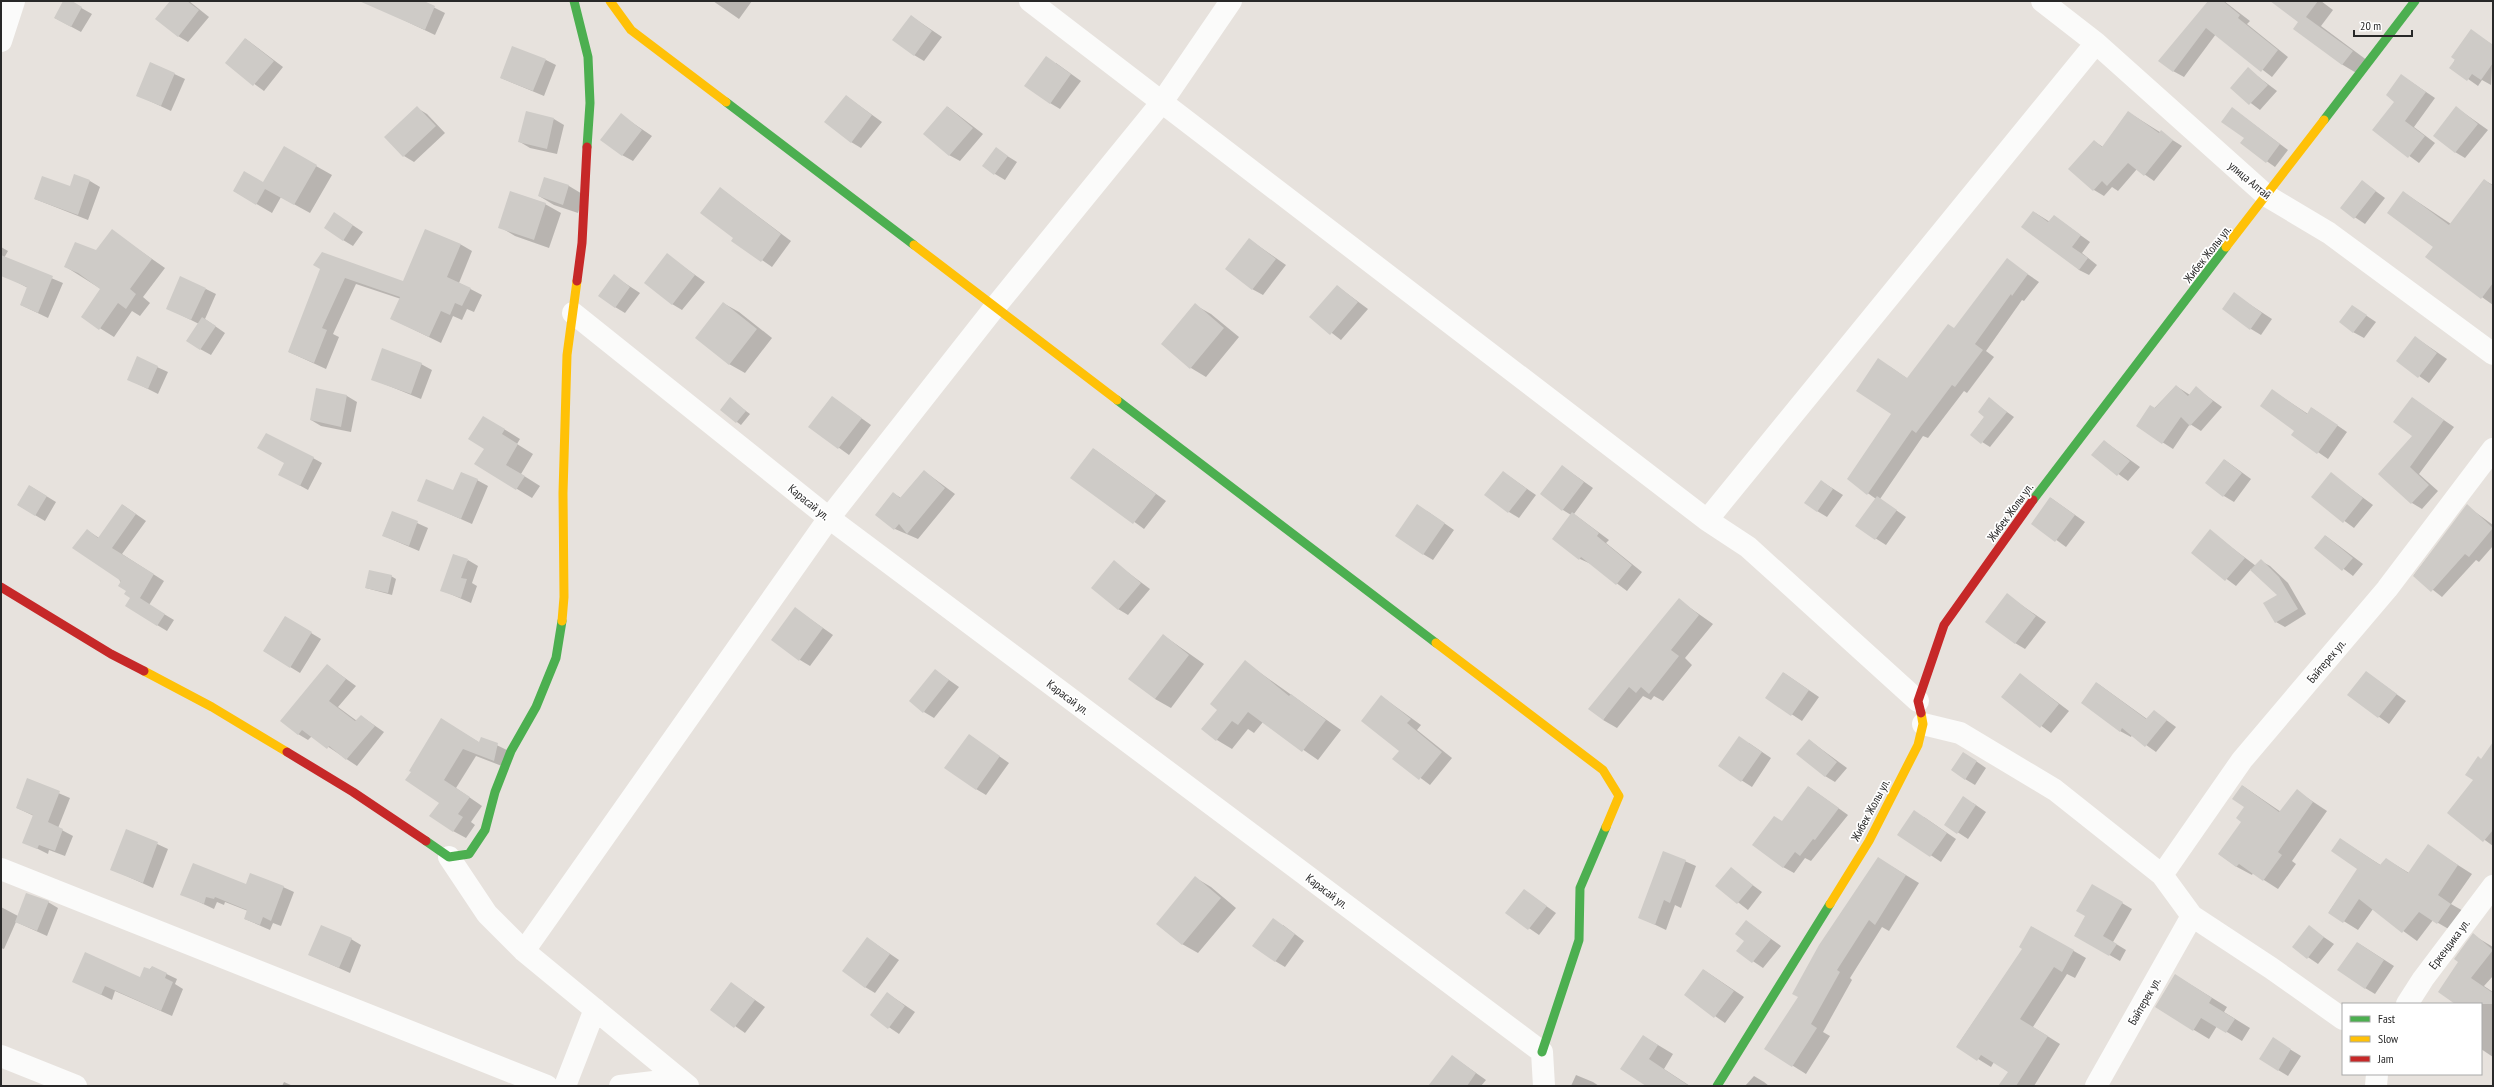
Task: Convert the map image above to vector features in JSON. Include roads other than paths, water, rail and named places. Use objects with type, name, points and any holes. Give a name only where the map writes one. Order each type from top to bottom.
[{"type":"street","points":[[1,41],[14,1]]},
{"type":"street","points":[[449,857],[469,854],[485,830],[495,792],[511,751],[536,707],[556,658],[564,597],[562,551],[567,355],[582,243],[590,103],[588,58],[574,1]]},
{"type":"street","points":[[610,1],[631,30],[1603,770],[1619,796],[1580,888],[1578,940],[1542,1052],[1544,1086]]},
{"type":"street","points":[[1030,1],[1708,520],[1748,547],[1918,701]]},
{"type":"street","points":[[524,951],[829,518],[995,307],[1162,102],[1230,1]]},
{"type":"street","name":"улица Алтай","points":[[2042,1],[2096,43],[2267,196],[2329,233],[2493,354]]},
{"type":"street","name":"Жибек Жолы ул.","points":[[1717,1086],[1869,841],[1918,745],[1923,724],[1918,701],[1944,625],[2037,494],[2416,1]]},
{"type":"street","points":[[1708,520],[2096,43]]},
{"type":"street","name":"Карасай ул.","points":[[573,313],[829,518],[1542,1052]]},
{"type":"street","name":"Байтерек ул.","points":[[2162,875],[2242,760],[2387,589],[2493,449]]},
{"type":"street","points":[[1,587],[111,654],[212,707],[289,753],[353,792],[449,857],[487,914],[524,951],[683,1083]]},
{"type":"street","points":[[1923,724],[1960,733],[2055,790],[2162,875],[2192,916],[2271,968],[2342,1018]]},
{"type":"street","points":[[1,869],[547,1086]]},
{"type":"street","name":"Еркендика ул.","points":[[2408,1003],[2423,979],[2493,886]]},
{"type":"street","name":"Байтерек ул.","points":[[2096,1086],[2192,916]]},
{"type":"street","points":[[565,1086],[595,1009]]},
{"type":"street","points":[[1,1056],[76,1086]]},
{"type":"street","points":[[2376,1086],[2377,1075]]},
{"type":"street","points":[[620,1086],[683,1083]]}]
